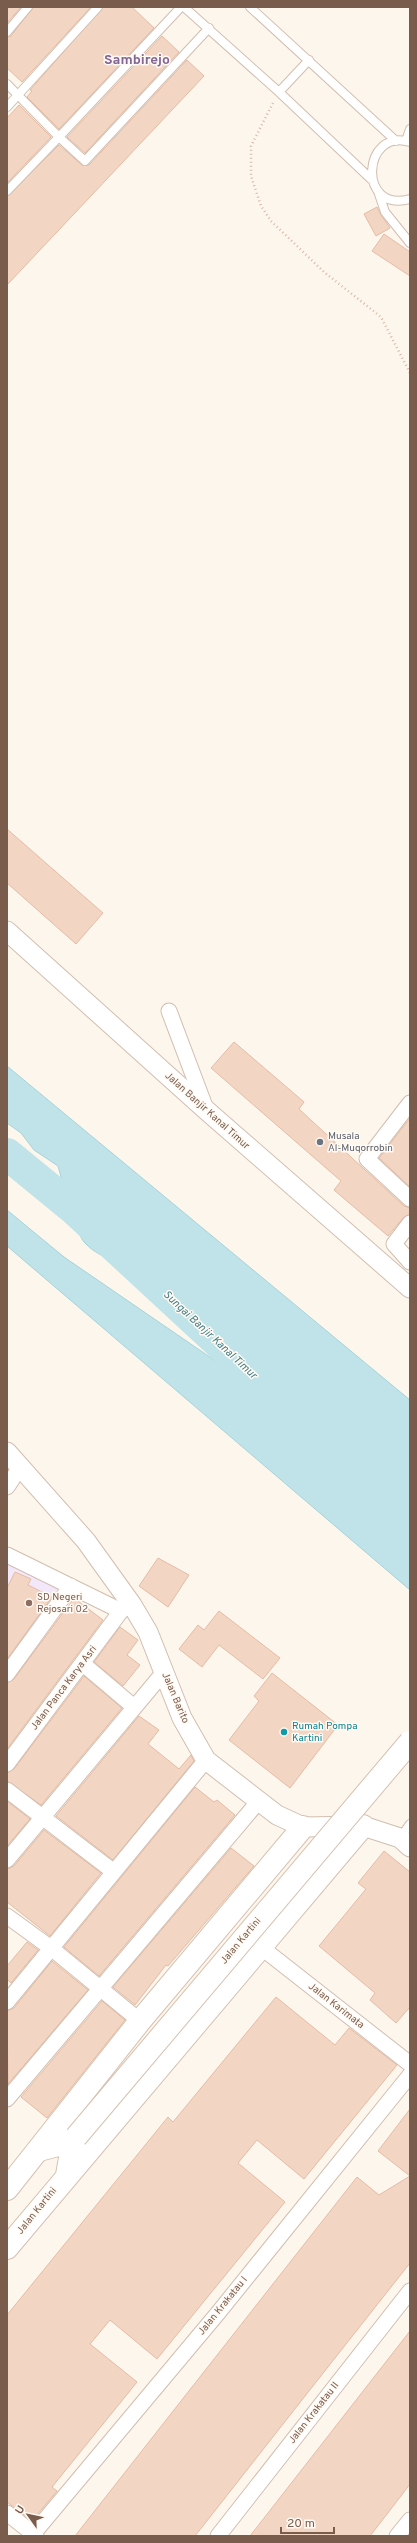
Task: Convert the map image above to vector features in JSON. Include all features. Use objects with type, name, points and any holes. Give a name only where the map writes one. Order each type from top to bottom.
[{"type":"main road","name":"Jalan Kartini","points":[[75,2139],[410,1742]]},
{"type":"main road","name":"Jalan Kartini","points":[[7,2248],[68,2175],[111,2128],[363,1826]]},
{"type":"main road","points":[[7,2189],[140,2021],[303,1827]]},
{"type":"main road","points":[[39,2150],[75,2139],[68,2175]]},
{"type":"street","name":"Jalan Banjir Kanal Timur","points":[[7,931],[206,1110],[410,1288]]},
{"type":"street","points":[[169,1011],[206,1110]]},
{"type":"street","points":[[410,1103],[367,1159],[410,1199]]},
{"type":"street","points":[[410,1224],[394,1244],[396,1249],[410,1262]]},
{"type":"street","name":"Jalan Barito","points":[[7,1452],[86,1541],[126,1608],[148,1632],[182,1718],[206,1760],[258,1802],[277,1815],[303,1827],[363,1826],[407,1836]]},
{"type":"street","points":[[7,1487],[21,1466]]},
{"type":"street","points":[[7,1555],[71,1586],[126,1608]]},
{"type":"street","points":[[7,1674],[71,1586]]},
{"type":"street","name":"Jalan Panca Karya Asri","points":[[7,1764],[82,1663],[126,1608]]},
{"type":"street","points":[[82,1663],[134,1707]]},
{"type":"street","points":[[7,1860],[41,1817],[164,1672]]},
{"type":"street","points":[[10,1993],[51,1948],[206,1760]]},
{"type":"street","points":[[7,1790],[114,1872]]},
{"type":"street","points":[[7,2099],[99,1987],[258,1802]]},
{"type":"street","points":[[7,1916],[51,1948],[140,2021]]},
{"type":"street","name":"Jalan Karimata","points":[[262,1948],[410,2064]]},
{"type":"street","name":"Jalan Krakatau I","points":[[34,2535],[218,2313],[410,2075]]},
{"type":"street","name":"Jalan Krakatau II","points":[[218,2536],[410,2291]]},
{"type":"street","points":[[7,2513],[34,2535]]},
{"type":"street","points":[[397,2536],[410,2520]]},
{"type":"lane","points":[[7,32],[28,7]]},
{"type":"lane","points":[[7,107],[98,7]]},
{"type":"lane","points":[[7,191],[182,7],[209,28],[371,179],[378,191],[385,212],[410,243]]},
{"type":"lane","points":[[250,7],[310,60],[396,141]]},
{"type":"lane","points":[[7,84],[85,161],[209,28]]},
{"type":"lane","points":[[279,92],[310,60]]},
{"type":"lane","points":[[371,179],[372,166],[376,154],[384,146],[396,141],[408,142],[410,128]]},
{"type":"lane","points":[[378,191],[389,199],[402,201],[410,199]]},
{"type":"path","points":[[279,92],[251,146],[251,176],[261,206],[271,221],[324,272],[381,317],[410,373]]},
{"type":"shaded area","name":"SD Negeri Rejosari 02","points":[[7,1564],[60,1588],[43,1619],[7,1664]]},
{"type":"water","points":[[7,1066],[410,1400],[410,1590],[7,1246],[7,1210],[64,1257],[255,1388],[250,1364],[217,1347],[195,1331],[185,1319],[167,1285],[152,1276],[101,1255],[92,1250],[81,1238],[58,1166],[34,1150],[21,1133],[7,1123]]},
{"type":"building","points":[[7,7],[21,7],[7,23]]},
{"type":"building","points":[[33,7],[91,7],[22,82],[7,68],[7,37],[11,36]]},
{"type":"building","points":[[103,7],[132,7],[154,28],[59,129],[27,97],[32,91],[30,90]]},
{"type":"building","points":[[162,36],[179,52],[85,153],[67,137]]},
{"type":"building","points":[[187,60],[204,76],[7,285],[7,196],[59,145],[82,165],[89,165]]},
{"type":"building","points":[[19,105],[51,137],[7,183],[7,118]]},
{"type":"building","points":[[377,207],[390,228],[376,236],[364,214]]},
{"type":"building","points":[[384,234],[410,252],[410,276],[372,251]]},
{"type":"building","points":[[7,829],[103,913],[76,944],[7,883]]},
{"type":"building","points":[[234,1042],[304,1102],[299,1109],[404,1206],[410,1208],[410,1214],[403,1218],[388,1236],[334,1190],[341,1181],[211,1068]]},
{"type":"building","points":[[410,1118],[410,1187],[379,1158]]},
{"type":"building","points":[[158,1558],[189,1575],[168,1607],[139,1586]]},
{"type":"building","name":"SD Negeri Rejosari 02","points":[[15,1572],[31,1579],[28,1585],[52,1597],[7,1659],[7,1588]]},
{"type":"building","points":[[74,1598],[103,1620],[7,1749],[7,1683],[14,1679]]},
{"type":"building","points":[[219,1611],[280,1658],[263,1679],[219,1645],[202,1667],[179,1649],[198,1625],[204,1630]]},
{"type":"building","points":[[120,1627],[138,1640],[127,1655],[140,1665],[123,1686],[94,1662]]},
{"type":"building","name":"Rumah Pompa Kartini","points":[[272,1673],[338,1725],[290,1788],[229,1740],[259,1701],[254,1696]]},
{"type":"building","points":[[84,1676],[122,1708],[41,1805],[7,1781],[7,1773],[14,1769]]},
{"type":"building","points":[[139,1716],[159,1730],[148,1744],[179,1769],[191,1755],[194,1761],[113,1860],[56,1816]]},
{"type":"building","points":[[195,1787],[214,1802],[217,1800],[235,1815],[99,1976],[64,1947]]},
{"type":"building","points":[[7,1801],[30,1819],[7,1846]]},
{"type":"building","points":[[44,1830],[101,1873],[50,1936],[7,1902],[7,1869],[14,1866]]},
{"type":"building","points":[[231,1848],[254,1866],[168,1966],[166,1965],[135,2005],[113,1987]]},
{"type":"building","points":[[384,1851],[410,1872],[410,2007],[396,2023],[370,2000],[375,1993],[319,1946],[366,1889],[358,1883]]},
{"type":"building","points":[[27,1942],[38,1950],[11,1983],[7,1979],[7,1966]]},
{"type":"building","points":[[52,1961],[88,1990],[8,2084],[7,2011],[14,2008]]},
{"type":"building","points":[[276,1997],[335,2045],[349,2028],[397,2065],[304,2179],[257,2140],[238,2163],[285,2202],[157,2359],[110,2320],[90,2344],[137,2382],[52,2487],[57,2491],[32,2521],[7,2502],[7,2315],[168,2117],[173,2122]]},
{"type":"building","points":[[102,2001],[125,2020],[47,2118],[21,2097]]},
{"type":"building","points":[[410,2109],[410,2176],[378,2151]]},
{"type":"building","points":[[410,2176],[410,2263],[195,2536],[75,2536],[357,2177],[379,2195]]},
{"type":"building","points":[[410,2331],[410,2484],[370,2536],[250,2536]]},
{"type":"waterway","name":"Sungai Banjir Kanal Timur","points":[[7,1154],[73,1208],[284,1403]]},
{"type":"place","name":"Musala Al-Muqorrobin","points":[[320,1142]]},
{"type":"place","name":"SD Negeri Rejosari 02","points":[[29,1603]]},
{"type":"place","name":"Rumah Pompa Kartini","points":[[284,1732]]},
{"type":"district","name":"Sambirejo","points":[[137,60]]}]
